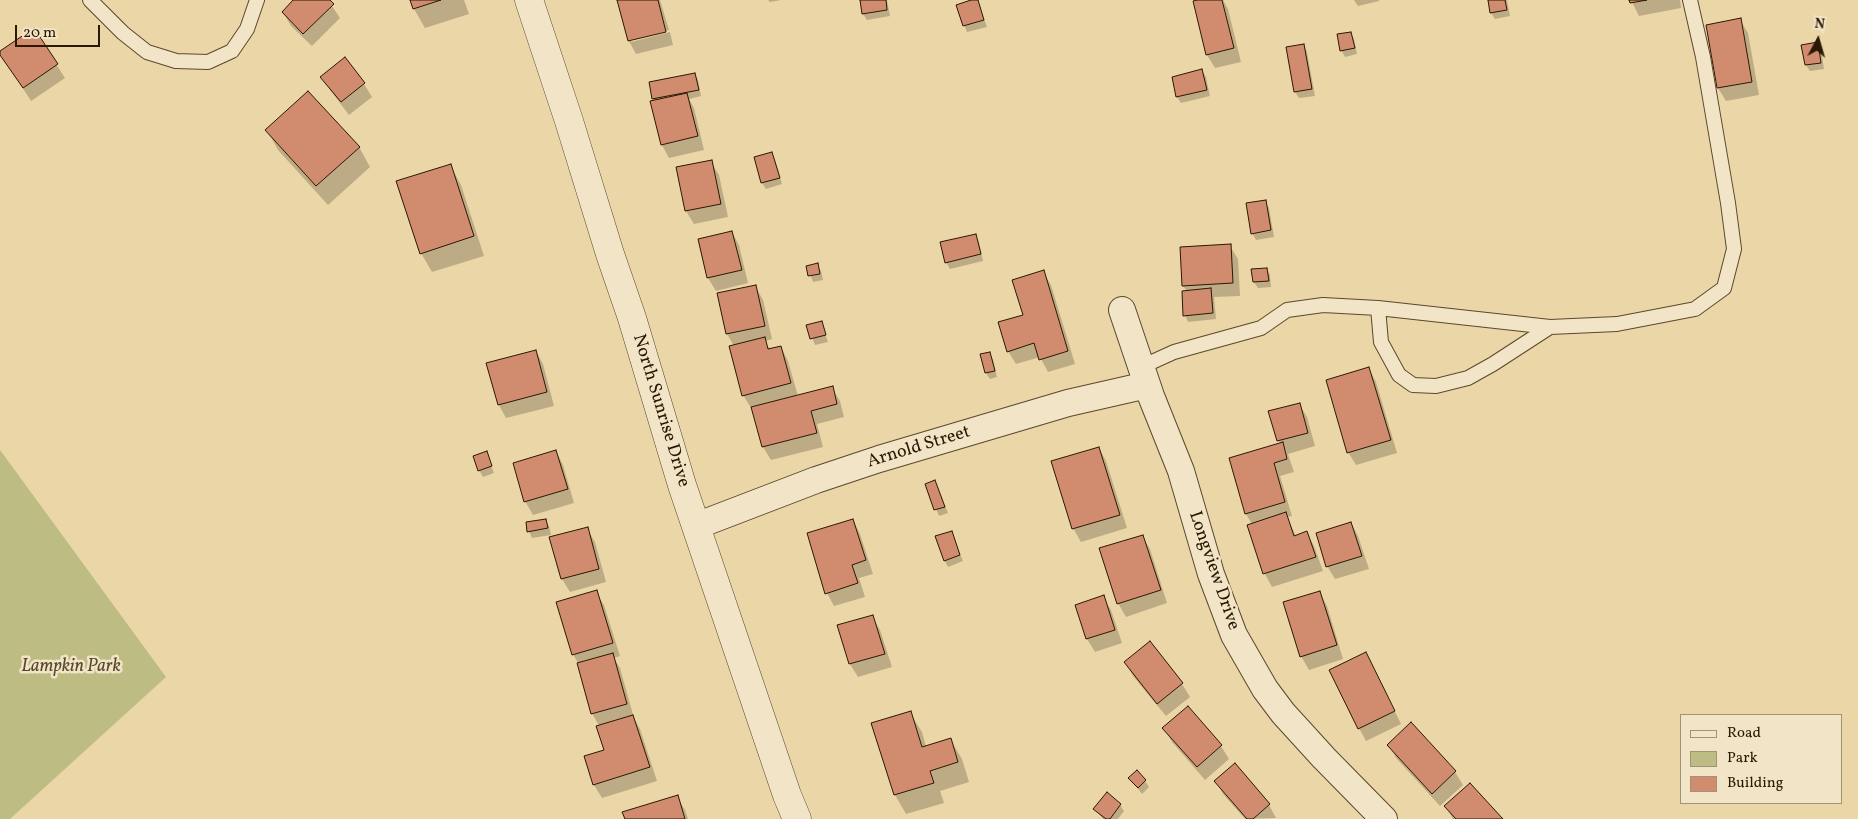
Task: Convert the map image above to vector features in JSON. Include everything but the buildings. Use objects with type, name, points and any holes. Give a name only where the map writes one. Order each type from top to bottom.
[{"type":"street","name":"North Sunrise Drive","points":[[529,0],[632,318],[682,485],[787,795],[797,819]]},
{"type":"street","name":"Longview Drive","points":[[1122,310],[1144,376],[1181,471],[1224,612],[1249,663],[1265,689],[1288,718],[1384,819]]},
{"type":"street","name":"Arnold Street","points":[[696,526],[816,480],[878,459],[1068,403],[1144,376]]},
{"type":"lane","points":[[90,0],[123,33],[147,52],[176,61],[208,62],[232,51],[247,29],[257,0]]},
{"type":"lane","points":[[1144,376],[1174,352],[1261,328],[1287,310],[1324,305],[1378,308],[1550,327],[1618,324],[1695,309],[1724,288],[1734,249],[1703,57],[1690,0]]},
{"type":"lane","points":[[1378,308],[1381,342],[1399,375],[1413,385],[1436,386],[1468,378],[1550,327]]},
{"type":"green space","name":"Lampkin Park","points":[[0,450],[166,677],[10,819],[0,819]]}]
